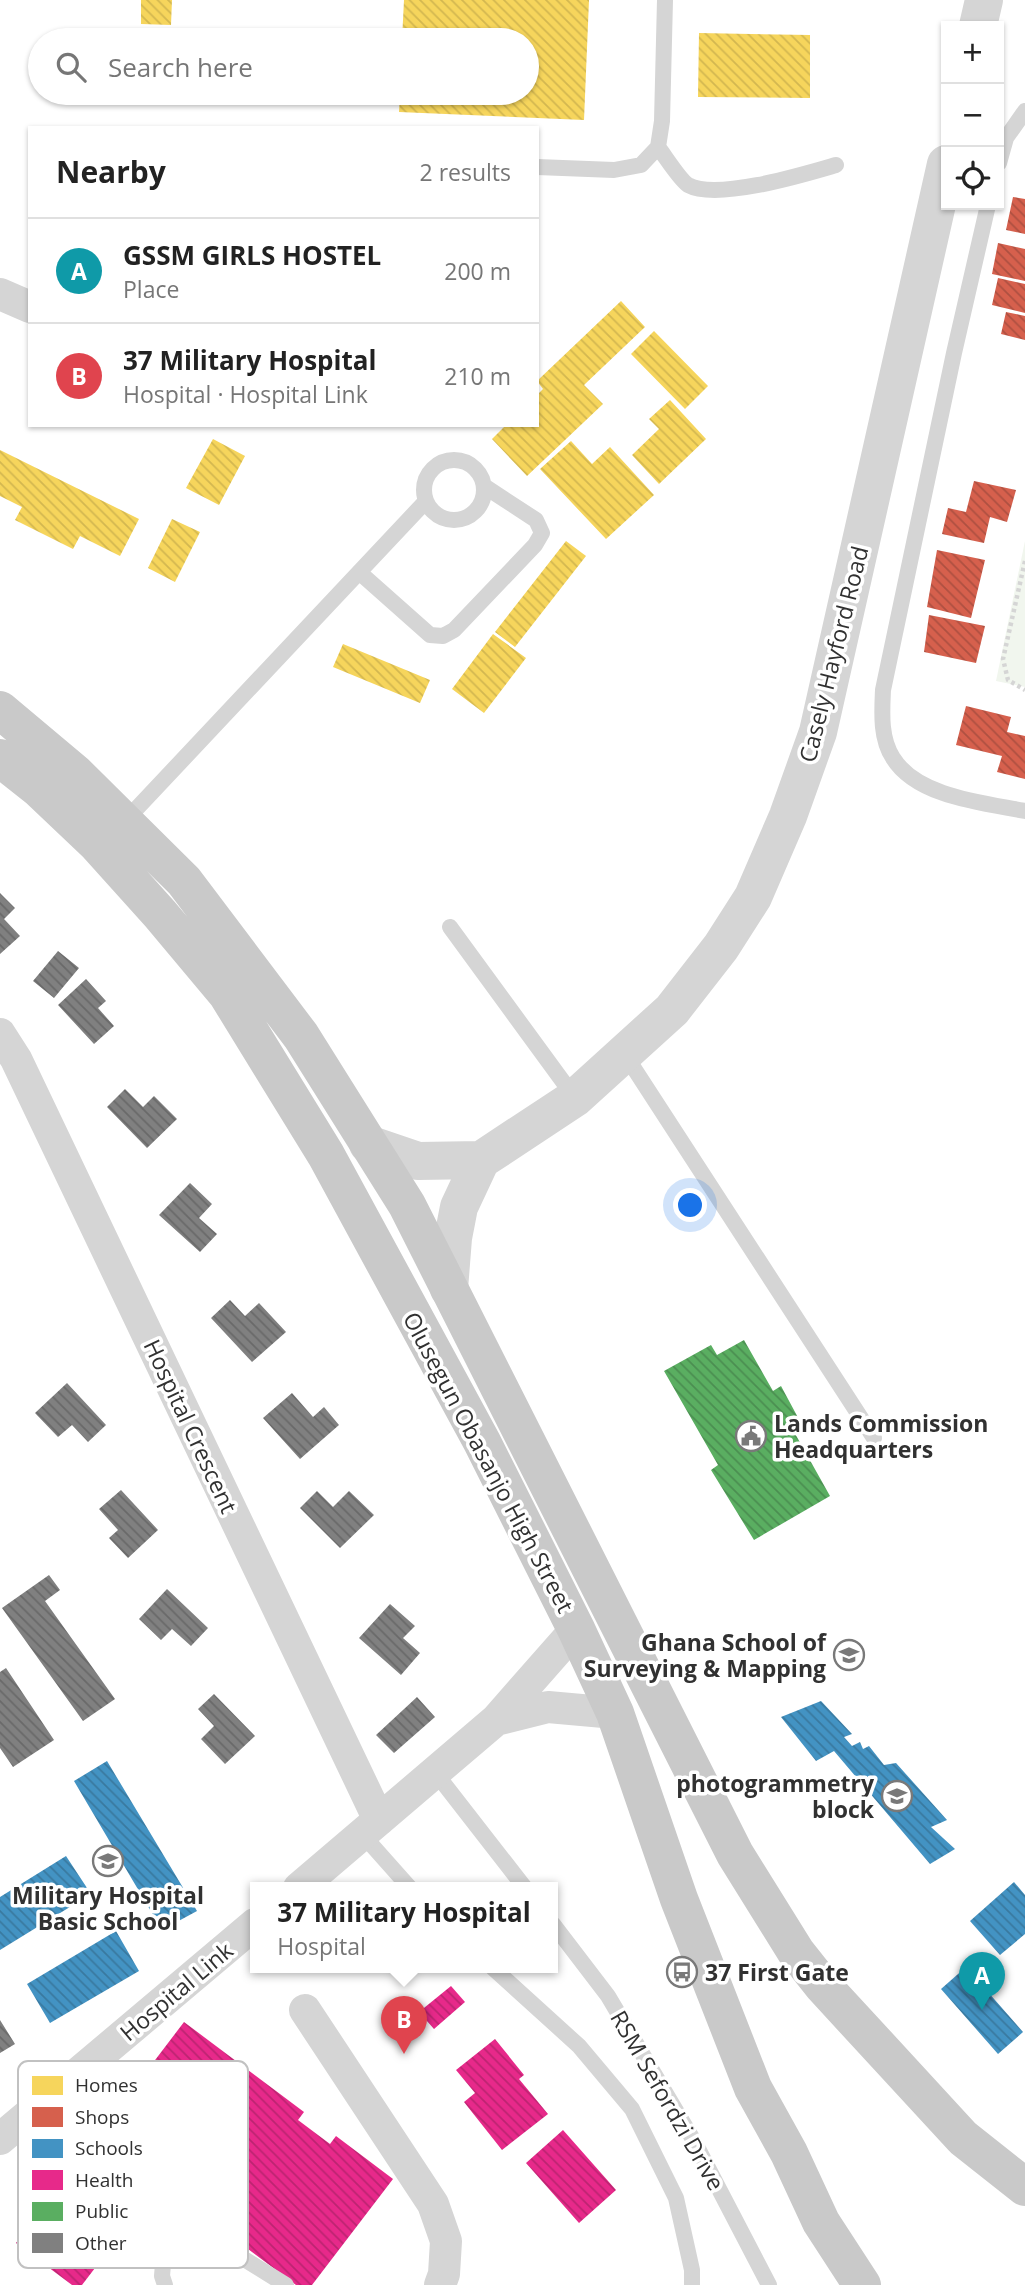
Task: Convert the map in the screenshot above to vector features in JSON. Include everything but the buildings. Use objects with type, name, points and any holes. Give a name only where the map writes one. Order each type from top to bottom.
[{"type":"main road","name":"Olusegun Obasanjo High Street","points":[[0,709],[75,773],[184,881],[301,1036],[407,1205],[735,1854],[774,1917],[796,1952],[823,1986],[963,2138],[1025,2188]]},
{"type":"main road","name":"Olusegun Obasanjo High Street","points":[[0,758],[38,788],[97,844],[227,994],[326,1155],[482,1443],[576,1629],[615,1713],[679,1899],[752,2088],[789,2153],[821,2221],[862,2285]]},
{"type":"street","points":[[979,21],[984,0]]},
{"type":"street","name":"Casely Hayford Road","points":[[481,1160],[575,1098],[672,1010],[721,947],[753,897],[788,816],[818,732],[941,186]]},
{"type":"street","points":[[0,294],[28,306]]},
{"type":"street","name":"Hospital Crescent","points":[[0,1034],[16,1059],[371,1827]]},
{"type":"street","points":[[368,1144],[418,1161],[481,1160]]},
{"type":"street","name":"Olusegun Obasanjo High Street","points":[[449,1289],[453,1238],[459,1207],[481,1160]]},
{"type":"street","points":[[306,1882],[496,1720],[576,1629]]},
{"type":"street","points":[[496,1720],[548,1707],[615,1713]]},
{"type":"street","name":"Hospital Link","points":[[93,2061],[250,1928]]},
{"type":"street","points":[[305,2010],[433,2204],[446,2241],[444,2274],[440,2285]]},
{"type":"street","name":"Hospital Link","points":[[0,2139],[18,2124]]},
{"type":"lane","points":[[539,167],[614,170],[641,165],[658,147],[662,121],[665,0]]},
{"type":"lane","points":[[1003,147],[1006,138],[1025,111]]},
{"type":"lane","points":[[658,147],[687,185],[708,190],[772,184],[836,165]]},
{"type":"lane","points":[[987,210],[883,690],[882,717],[893,759],[925,786],[946,794],[1025,811]]},
{"type":"lane","points":[[464,461],[480,475],[484,497],[470,515],[460,519],[448,519],[437,515],[426,501],[424,492],[428,475],[443,462],[464,461]]},
{"type":"lane","points":[[359,572],[430,635],[443,636],[454,631],[535,545],[542,533],[536,520],[484,486]]},
{"type":"lane","points":[[124,822],[426,501]]},
{"type":"lane","points":[[450,927],[575,1098]]},
{"type":"lane","points":[[624,1053],[874,1438]]},
{"type":"lane","points":[[434,1771],[520,1882]]},
{"type":"lane","points":[[371,1827],[406,1882]]},
{"type":"lane","name":"RSM Sefordzi Drive","points":[[558,1931],[608,1996],[694,2141],[769,2285]]},
{"type":"lane","points":[[499,1973],[579,2046],[632,2109],[676,2198],[692,2270],[692,2285]]},
{"type":"lane","points":[[248,2261],[286,2285]]},
{"type":"lane","points":[[163,2268],[165,2285]]},
{"type":"path","points":[[1025,561],[1003,659],[1008,680],[1025,690]]},
{"type":"shaded area","points":[[1025,541],[1025,687],[996,681]]},
{"type":"place","name":"Lands Commission Headquarters","points":[[751,1436]]},
{"type":"place","name":"Ghana School of Surveying & Mapping","points":[[849,1655]]},
{"type":"place","name":"photogrammetry block","points":[[897,1796]]},
{"type":"place","name":"Military Hospital Basic School","points":[[108,1861]]},
{"type":"place","name":"37 First Gate","points":[[682,1972]]},
{"type":"place","name":"GSSM GIRLS HOSTEL","points":[[982,2010]]},
{"type":"place","name":"37 Military Hospital","points":[[404,2054]]}]
